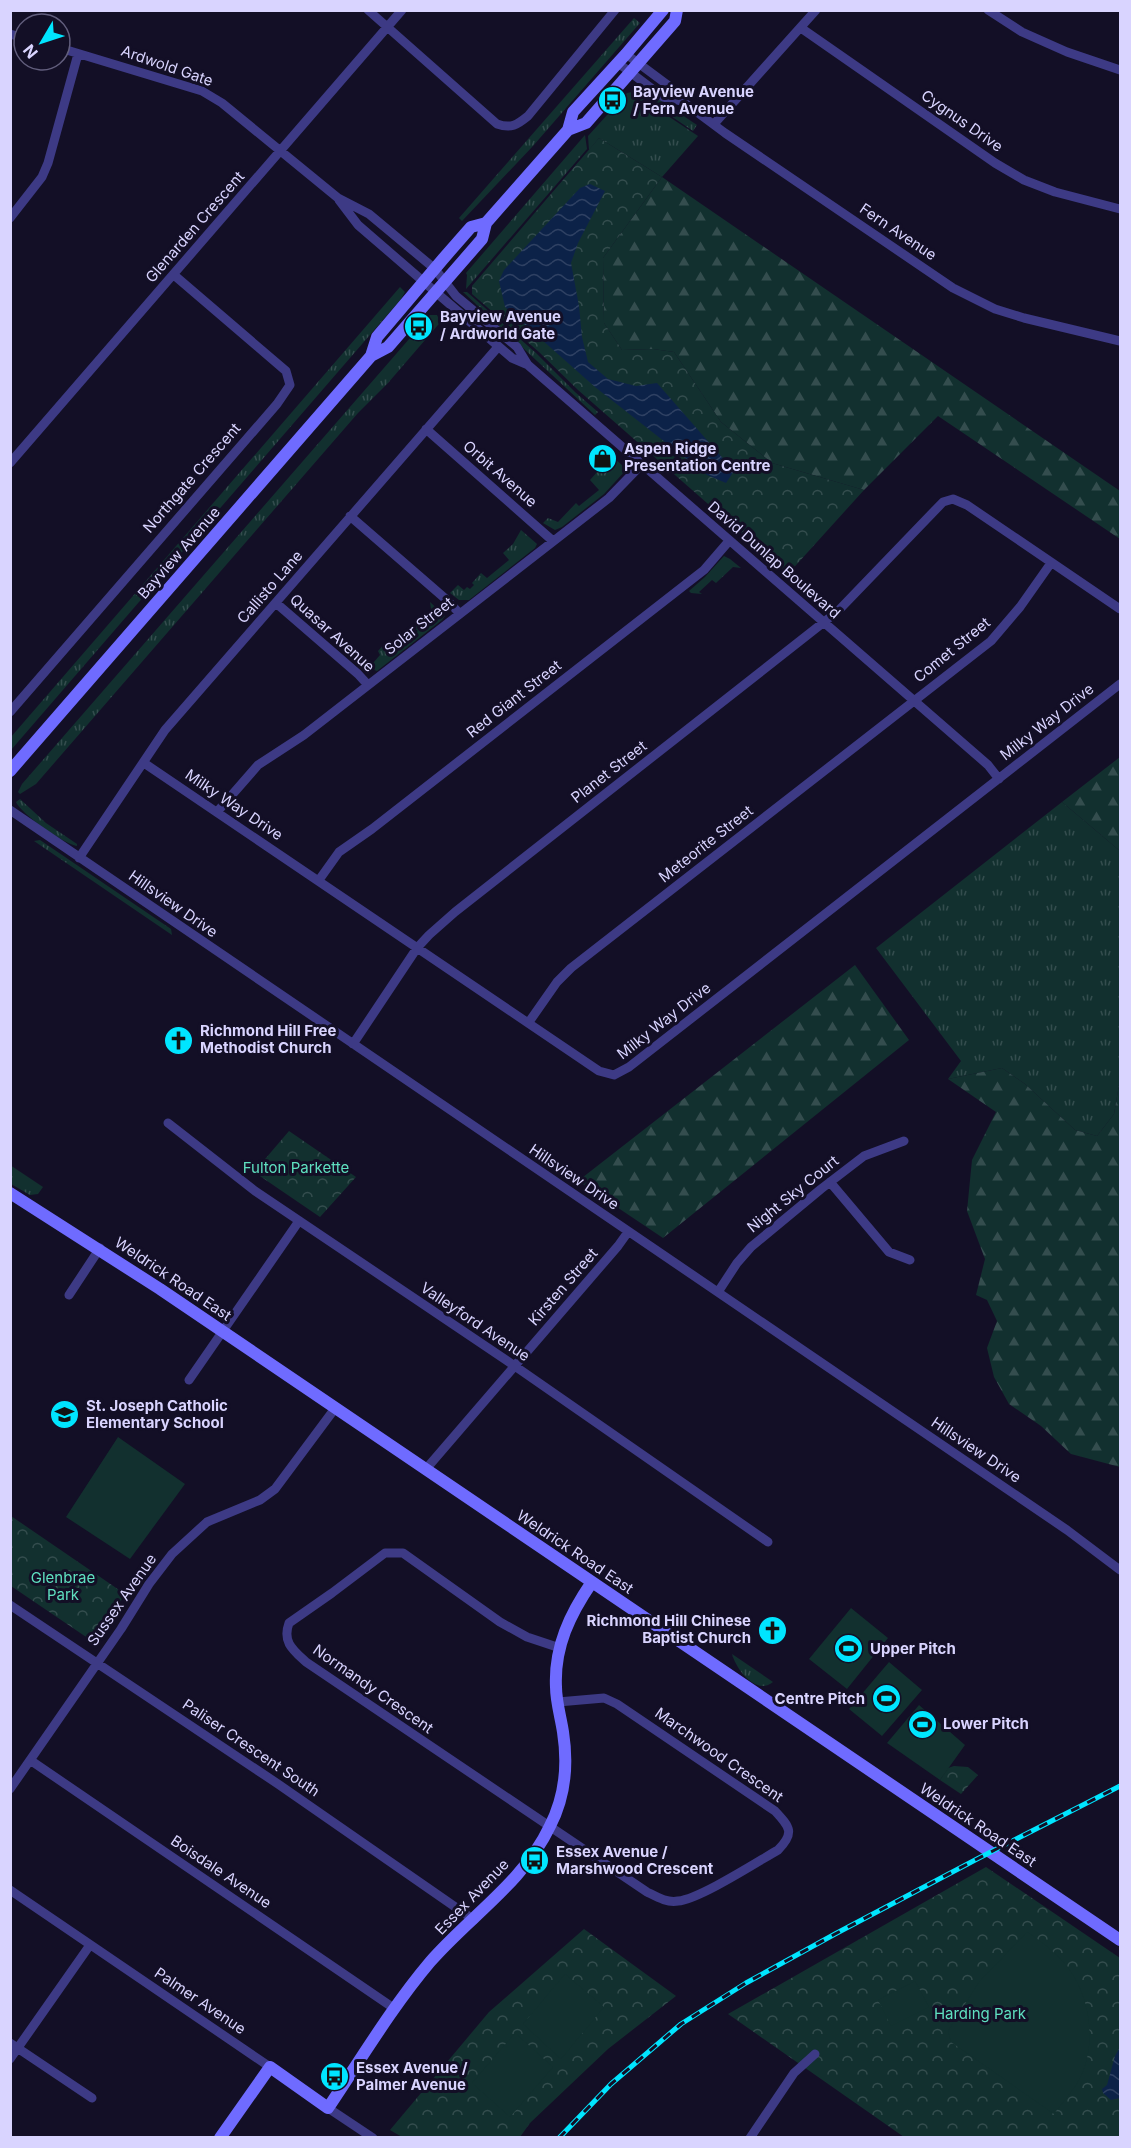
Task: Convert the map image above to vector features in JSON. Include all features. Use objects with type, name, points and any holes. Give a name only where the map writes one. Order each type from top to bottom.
[{"type":"street","points":[[368,10],[497,124],[505,127],[515,126],[528,116],[615,10]]},
{"type":"street","name":"Glenarden Crescent","points":[[10,462],[402,10]]},
{"type":"street","name":"Bayview Avenue","points":[[370,356],[388,347],[482,239],[486,223],[568,130],[573,112],[663,10]]},
{"type":"street","name":"Bayview Avenue","points":[[568,130],[586,123],[675,21],[676,10]]},
{"type":"street","points":[[714,124],[816,10]]},
{"type":"street","points":[[988,10],[1022,32],[1120,70]]},
{"type":"street","name":"Cygnus Drive","points":[[801,28],[995,163],[1024,180],[1055,192],[1120,209]]},
{"type":"street","name":"Ardwold Gate","points":[[72,52],[202,91],[239,115],[338,198],[369,214],[435,269],[446,281]]},
{"type":"street","points":[[10,218],[42,177],[48,163],[78,54]]},
{"type":"street","name":"Fern Avenue","points":[[622,58],[663,97],[682,101],[953,288],[974,300],[1024,318],[1120,341]]},
{"type":"street","name":"Ardwold Gate","points":[[338,198],[358,225],[423,283]]},
{"type":"street","name":"Bayview Avenue","points":[[10,771],[370,356],[377,338],[471,227],[486,223]]},
{"type":"street","name":"Northgate Crescent","points":[[10,712],[277,404],[290,385],[286,371],[174,275]]},
{"type":"street","name":"David Dunlap Boulevard","points":[[446,281],[456,296],[517,347],[528,365],[988,765],[999,779]]},
{"type":"street","name":"David Dunlap Boulevard","points":[[423,283],[512,358],[528,365]]},
{"type":"street","name":"Callisto Lane","points":[[79,858],[165,730],[498,346]]},
{"type":"street","name":"Orbit Avenue","points":[[426,429],[553,541]]},
{"type":"street","name":"Solar Street","points":[[217,812],[258,765],[304,735],[609,498],[641,465]]},
{"type":"street","points":[[823,622],[838,611],[943,502],[953,500],[968,506],[1120,609]]},
{"type":"street","points":[[350,516],[460,614]]},
{"type":"street","name":"Red Giant Street","points":[[319,880],[345,847],[372,829],[704,570],[729,541]]},
{"type":"street","name":"Comet Street","points":[[913,701],[991,641],[1020,607],[1051,563]]},
{"type":"street","name":"Quasar Avenue","points":[[276,603],[368,685]]},
{"type":"street","name":"Planet Street","points":[[353,1044],[417,948],[429,935],[455,912],[823,622]]},
{"type":"street","name":"Milky Way Drive","points":[[144,763],[599,1071],[614,1075],[622,1072],[1120,684]]},
{"type":"street","name":"Meteorite Street","points":[[529,1022],[557,982],[571,968],[913,701]]},
{"type":"street","name":"Hillsview Drive","points":[[10,810],[1066,1530],[1120,1570]]},
{"type":"street","name":"Valleyford Avenue","points":[[168,1123],[255,1191],[768,1542]]},
{"type":"street","name":"Night Sky Court","points":[[718,1292],[737,1263],[751,1247],[830,1182],[864,1156],[904,1141]]},
{"type":"street","points":[[830,1182],[889,1251],[910,1260]]},
{"type":"street","name":"Weldrick Road East","points":[[10,1193],[100,1248],[222,1330],[1120,1940]]},
{"type":"street","points":[[189,1380],[299,1221]]},
{"type":"street","name":"Kirsten Street","points":[[426,1469],[628,1232]]},
{"type":"street","points":[[69,1295],[100,1248]]},
{"type":"street","name":"Sussex Avenue","points":[[10,1789],[121,1629],[149,1584],[172,1554],[207,1522],[260,1500],[275,1489],[336,1407]]},
{"type":"street","name":"Normandy Crescent","points":[[550,1827],[306,1662],[286,1641],[286,1631],[289,1623],[384,1552],[395,1552],[403,1553],[414,1559],[457,1593],[500,1622],[526,1637],[560,1648]]},
{"type":"street","name":"Essex Avenue","points":[[328,2108],[394,2009],[432,1960],[513,1880],[550,1827],[561,1800],[565,1774],[563,1735],[556,1687],[560,1648],[570,1616],[592,1582]]},
{"type":"street","name":"Paliser Crescent South","points":[[10,1605],[278,1784],[474,1920]]},
{"type":"street","name":"Marchwood Crescent","points":[[550,1827],[647,1892],[662,1900],[679,1902],[778,1850],[786,1842],[789,1834],[788,1824],[776,1811],[618,1704],[604,1698],[558,1702]]},
{"type":"street","name":"Boisdale Avenue","points":[[30,1760],[394,2009]]},
{"type":"street","name":"Palmer Avenue","points":[[10,1890],[373,2138]]},
{"type":"street","points":[[10,2059],[14,2046],[90,1945]]},
{"type":"street","points":[[14,2046],[92,2098]]},
{"type":"street","points":[[750,2138],[794,2073],[815,2054]]},
{"type":"street","points":[[220,2138],[270,2067]]},
{"type":"green space","points":[[634,18],[640,23],[533,146],[462,221],[459,218]]},
{"type":"green space","points":[[634,87],[646,91],[697,125],[693,131],[637,93]]},
{"type":"green space","points":[[632,92],[698,136],[662,177],[599,138],[589,150],[588,136],[627,93]]},
{"type":"green space","points":[[585,135],[587,149],[466,289],[466,273]]},
{"type":"green space","points":[[599,138],[662,177],[603,258],[604,323],[622,350],[653,349],[674,352],[721,422],[772,463],[864,490],[788,574],[472,294],[472,286]]},
{"type":"green space","points":[[662,177],[1120,491],[1120,539],[938,416],[864,490],[772,463],[721,422],[674,352],[653,349],[622,350],[604,323],[603,258]]},
{"type":"green space","points":[[400,287],[405,292],[401,299],[11,750],[11,737]]},
{"type":"green space","points":[[463,292],[467,292],[536,353],[598,412],[595,415]]},
{"type":"green space","points":[[430,315],[444,318],[388,383],[358,413],[36,784],[20,794],[18,792],[22,784]]},
{"type":"green space","points":[[606,451],[623,466],[625,471],[604,494],[562,527],[555,530],[543,523],[548,518],[558,522],[576,503],[579,506],[599,490],[590,480],[606,462],[603,459]]},
{"type":"green space","points":[[521,530],[537,544],[535,548],[469,600],[459,600],[450,593],[458,585],[464,590],[467,587],[470,589],[481,573],[487,578],[509,560],[503,553],[513,544]]},
{"type":"green space","points":[[724,556],[741,568],[733,567],[716,583],[712,580],[699,592],[702,594],[691,593],[689,591]]},
{"type":"green space","points":[[430,602],[445,616],[442,620],[377,671],[361,660],[363,657],[369,662],[374,662],[380,655],[378,651],[388,640],[396,648],[418,631],[414,628],[431,609]]},
{"type":"green space","points":[[1120,757],[1120,851],[1062,802]]},
{"type":"green space","points":[[20,799],[46,823],[77,846],[63,840],[34,821],[16,802]]},
{"type":"green space","points":[[1062,802],[1120,851],[1120,1079],[1114,1114],[1097,1136],[1075,1130],[1025,1084],[1002,1068],[948,1079],[961,1061],[876,948]]},
{"type":"green space","points":[[40,840],[171,929],[172,935],[34,841]]},
{"type":"green space","points":[[855,965],[909,1040],[663,1238],[578,1181]]},
{"type":"green space","points":[[1002,1068],[1025,1084],[1075,1130],[1097,1136],[1114,1114],[1120,1079],[1120,1467],[1071,1454],[1041,1426],[1009,1404],[994,1377],[987,1348],[997,1321],[987,1300],[976,1295],[985,1259],[967,1211],[972,1160],[996,1112],[948,1079]]},
{"type":"green space","name":"Fulton Parkette","points":[[289,1131],[356,1177],[320,1217],[254,1172]]},
{"type":"green space","points":[[10,1165],[43,1187],[38,1194],[30,1195],[11,1184]]},
{"type":"green space","points":[[118,1437],[185,1484],[130,1559],[66,1517]]},
{"type":"green space","name":"Glenbrae Park","points":[[11,1516],[125,1594],[95,1643],[11,1586]]},
{"type":"green space","name":"Upper Pitch","points":[[851,1608],[888,1638],[847,1689],[809,1659]]},
{"type":"green space","points":[[732,1654],[773,1682],[760,1686],[748,1679],[738,1667]]},
{"type":"green space","name":"Centre Pitch","points":[[889,1662],[922,1690],[882,1736],[849,1709]]},
{"type":"green space","name":"Lower Pitch","points":[[919,1705],[965,1745],[940,1780],[887,1743]]},
{"type":"green space","points":[[968,1767],[978,1775],[961,1794],[940,1780],[948,1768]]},
{"type":"green space","name":"Harding Park","points":[[986,1867],[1120,1958],[1120,2137],[904,2137],[728,2014]]},
{"type":"green space","points":[[584,1929],[676,1996],[608,2049],[530,2123],[520,2137],[402,2137],[390,2130],[489,2012]]},
{"type":"green space","points":[[1027,1932],[1055,1953],[1069,1969],[1087,2008],[1090,2038],[1085,2067],[1079,2080],[1054,2114],[951,2042],[948,2031],[979,1982]]},
{"type":"green space","points":[[565,1974],[604,2007],[561,2059],[523,2024]]},
{"type":"green space","points":[[915,1981],[929,2007],[891,2026],[878,2000]]},
{"type":"green space","points":[[515,2033],[553,2067],[510,2117],[472,2083]]},
{"type":"water","points":[[590,184],[605,191],[578,243],[571,263],[588,362],[608,379],[636,386],[657,383],[734,471],[726,483],[707,475],[595,387],[505,307],[499,281],[504,270],[580,188]]},
{"type":"water","points":[[1120,2047],[1120,2098],[1111,2100],[1102,2089],[1107,2085],[1115,2056]]},
{"type":"railway","points":[[559,2138],[611,2084],[681,2024],[746,1983],[977,1859],[1120,1786]]},
{"type":"place","name":"Bayview Avenue / Fern Avenue","points":[[612,101]]},
{"type":"place","name":"Bayview Avenue / Ardworld Gate","points":[[419,326]]},
{"type":"place","name":"Aspen Ridge Presentation Centre","points":[[603,458]]},
{"type":"place","name":"Richmond Hill Free Methodist Church","points":[[179,1040]]},
{"type":"place","name":"St. Joseph Catholic Elementary School","points":[[65,1415]]},
{"type":"place","name":"Richmond Hill Chinese Baptist Church","points":[[772,1630]]},
{"type":"place","name":"Upper Pitch","points":[[849,1649]]},
{"type":"place","name":"Centre Pitch","points":[[886,1699]]},
{"type":"place","name":"Lower Pitch","points":[[922,1724]]},
{"type":"place","name":"Essex Avenue / Marshwood Crescent","points":[[535,1861]]},
{"type":"place","name":"Essex Avenue / Palmer Avenue","points":[[335,2077]]}]
